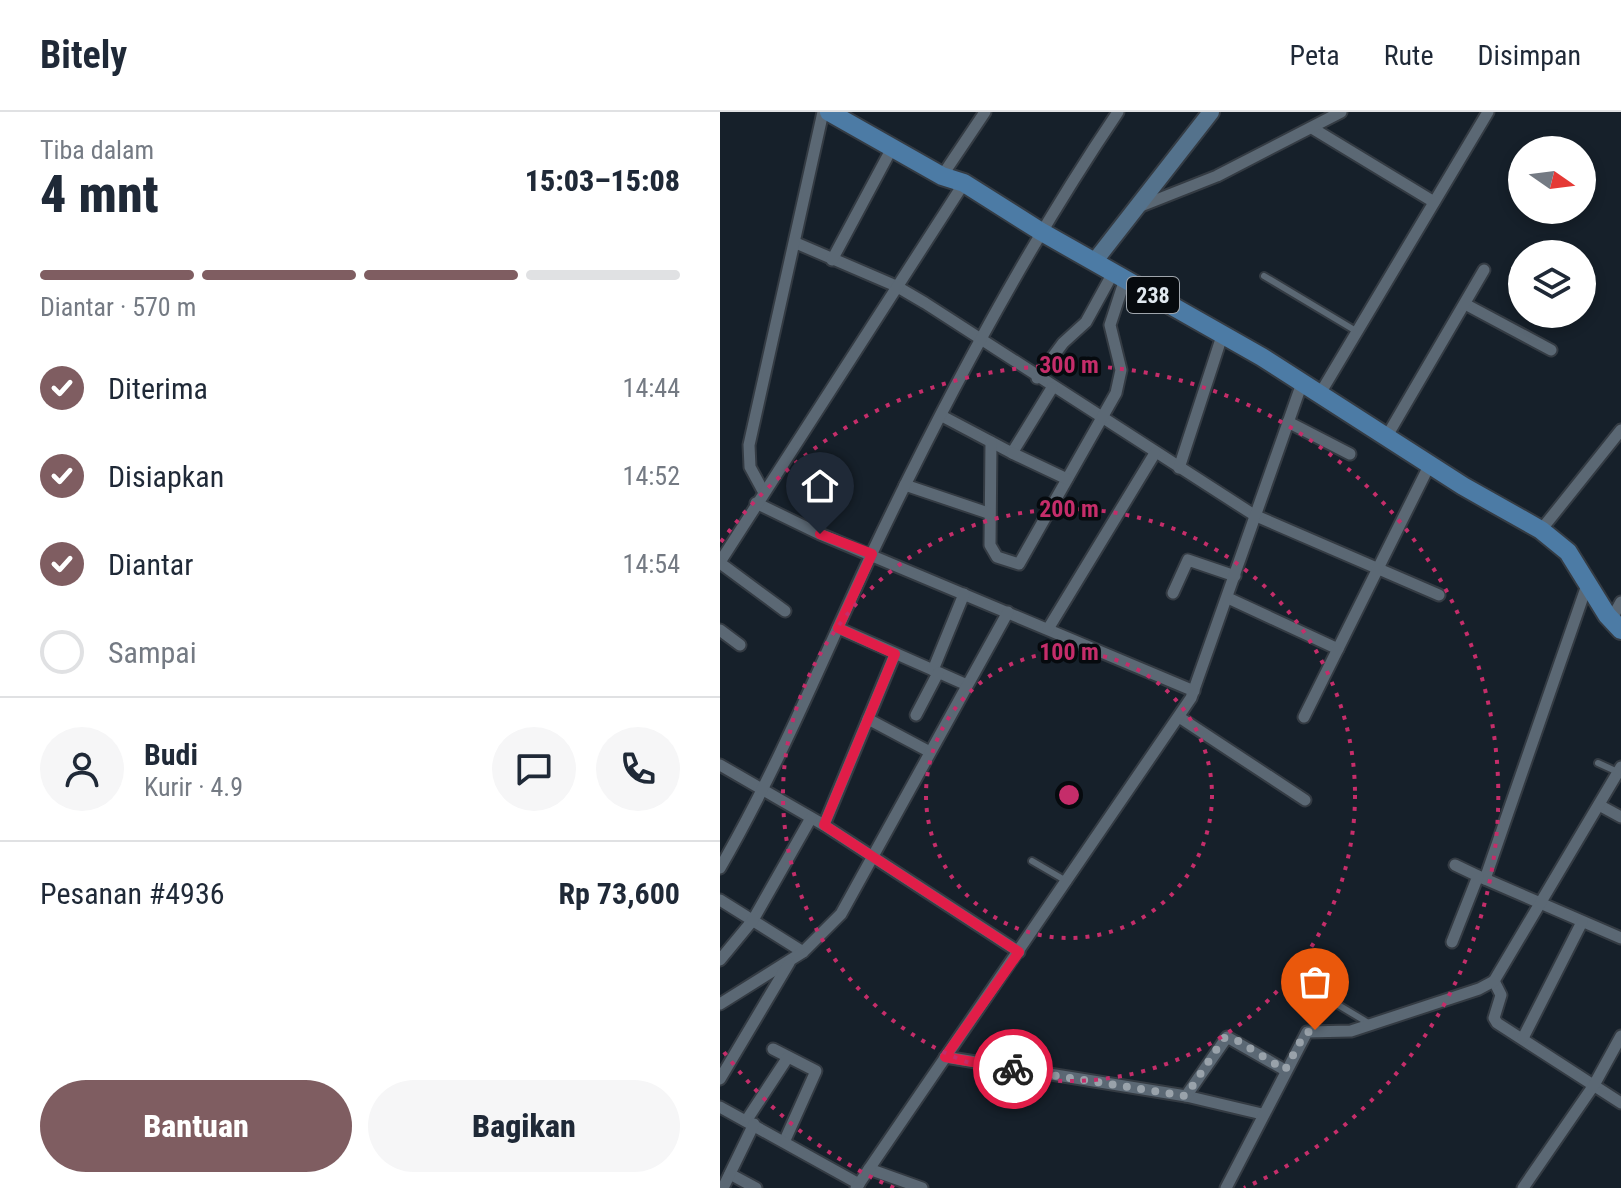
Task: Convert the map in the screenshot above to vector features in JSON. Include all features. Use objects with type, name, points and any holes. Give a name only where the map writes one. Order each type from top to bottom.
[{"type":"main road","name":"238","points":[[826,112],[942,176],[964,183],[1040,231],[1321,392],[1471,490],[1541,530],[1568,552],[1616,625]]},
{"type":"street","points":[[763,491],[750,467],[749,445],[826,112]]},
{"type":"street","points":[[942,176],[985,112]]},
{"type":"street","points":[[720,868],[764,791],[905,485],[1040,231],[1118,112]]},
{"type":"street","points":[[1094,262],[1211,112]]},
{"type":"street","points":[[1315,112],[1326,121]]},
{"type":"street","points":[[1135,208],[1217,176],[1341,112]]},
{"type":"street","points":[[1321,392],[1488,112]]},
{"type":"street","points":[[1312,128],[1434,202]]},
{"type":"street","points":[[832,260],[892,148]]},
{"type":"street","points":[[785,611],[720,563],[763,491],[964,183]]},
{"type":"street","points":[[796,243],[896,286],[1254,515],[1439,595]]},
{"type":"street","points":[[1387,436],[1484,270]]},
{"type":"street","points":[[1037,378],[1063,343],[1086,322],[1119,276]]},
{"type":"street","points":[[991,442],[988,513],[992,551],[1000,558],[1020,564],[1120,379],[1120,359],[1110,325],[1119,276]]},
{"type":"street","points":[[1465,304],[1551,350]]},
{"type":"street","points":[[1179,468],[1222,336]]},
{"type":"street","points":[[720,1107],[785,1140],[858,1186],[1068,882],[1194,691],[1302,383]]},
{"type":"street","points":[[1012,453],[1052,388]]},
{"type":"street","points":[[942,416],[1067,479]]},
{"type":"street","points":[[1288,422],[1350,454]]},
{"type":"street","points":[[1541,530],[1620,434]]},
{"type":"street","points":[[1048,629],[1155,453]]},
{"type":"street","points":[[1304,717],[1430,464]]},
{"type":"street","points":[[905,485],[988,513]]},
{"type":"street","points":[[756,503],[1194,691]]},
{"type":"street","points":[[1173,593],[1188,560],[1235,576]]},
{"type":"street","points":[[1452,942],[1482,878],[1587,585]]},
{"type":"street","points":[[916,715],[936,672],[964,594]]},
{"type":"street","points":[[1228,598],[1338,649]]},
{"type":"street","points":[[1616,625],[1621,602]]},
{"type":"street","points":[[721,1002],[803,952],[841,914],[1008,612]]},
{"type":"street","points":[[838,628],[967,685]]},
{"type":"street","points":[[720,630],[740,645]]},
{"type":"street","points":[[824,825],[895,654]]},
{"type":"street","points":[[1179,717],[1305,800]]},
{"type":"street","points":[[868,719],[930,752]]},
{"type":"street","points":[[720,765],[874,856],[1019,952]]},
{"type":"street","points":[[1226,1188],[1307,1032],[1340,1033],[1479,989],[1494,981],[1620,771]]},
{"type":"street","points":[[1599,805],[1621,817]]},
{"type":"street","points":[[720,960],[753,920],[811,818]]},
{"type":"street","points":[[1455,865],[1621,938]]},
{"type":"street","points":[[720,900],[803,952]]},
{"type":"street","points":[[1523,1038],[1582,922]]},
{"type":"street","points":[[720,1079],[791,960]]},
{"type":"street","points":[[1494,981],[1501,995],[1495,1021],[1621,1103]]},
{"type":"street","points":[[1523,1188],[1594,1085],[1621,1036]]},
{"type":"street","points":[[1186,1096],[1227,1037],[1285,1070]]},
{"type":"street","points":[[773,1049],[816,1072],[785,1140]]},
{"type":"street","points":[[723,1188],[750,1122],[788,1057]]},
{"type":"street","points":[[945,1057],[1186,1096],[1262,1114]]},
{"type":"street","points":[[869,1169],[922,1188]]},
{"type":"street","points":[[730,1174],[756,1188]]},
{"type":"lane","points":[[1264,276],[1356,331]]},
{"type":"lane","points":[[1598,763],[1620,771]]},
{"type":"lane","points":[[1032,861],[1068,882]]},
{"type":"lane","points":[[1310,988],[1370,1024]]},
{"type":"way so far","points":[[1013,1069],[1186,1096],[1224,1038],[1235,1039],[1285,1070],[1305,1033],[1315,1030]]},
{"type":"route","points":[[820,534],[872,554],[838,628],[895,654],[824,825],[1019,952],[945,1057],[1013,1069]]}]
